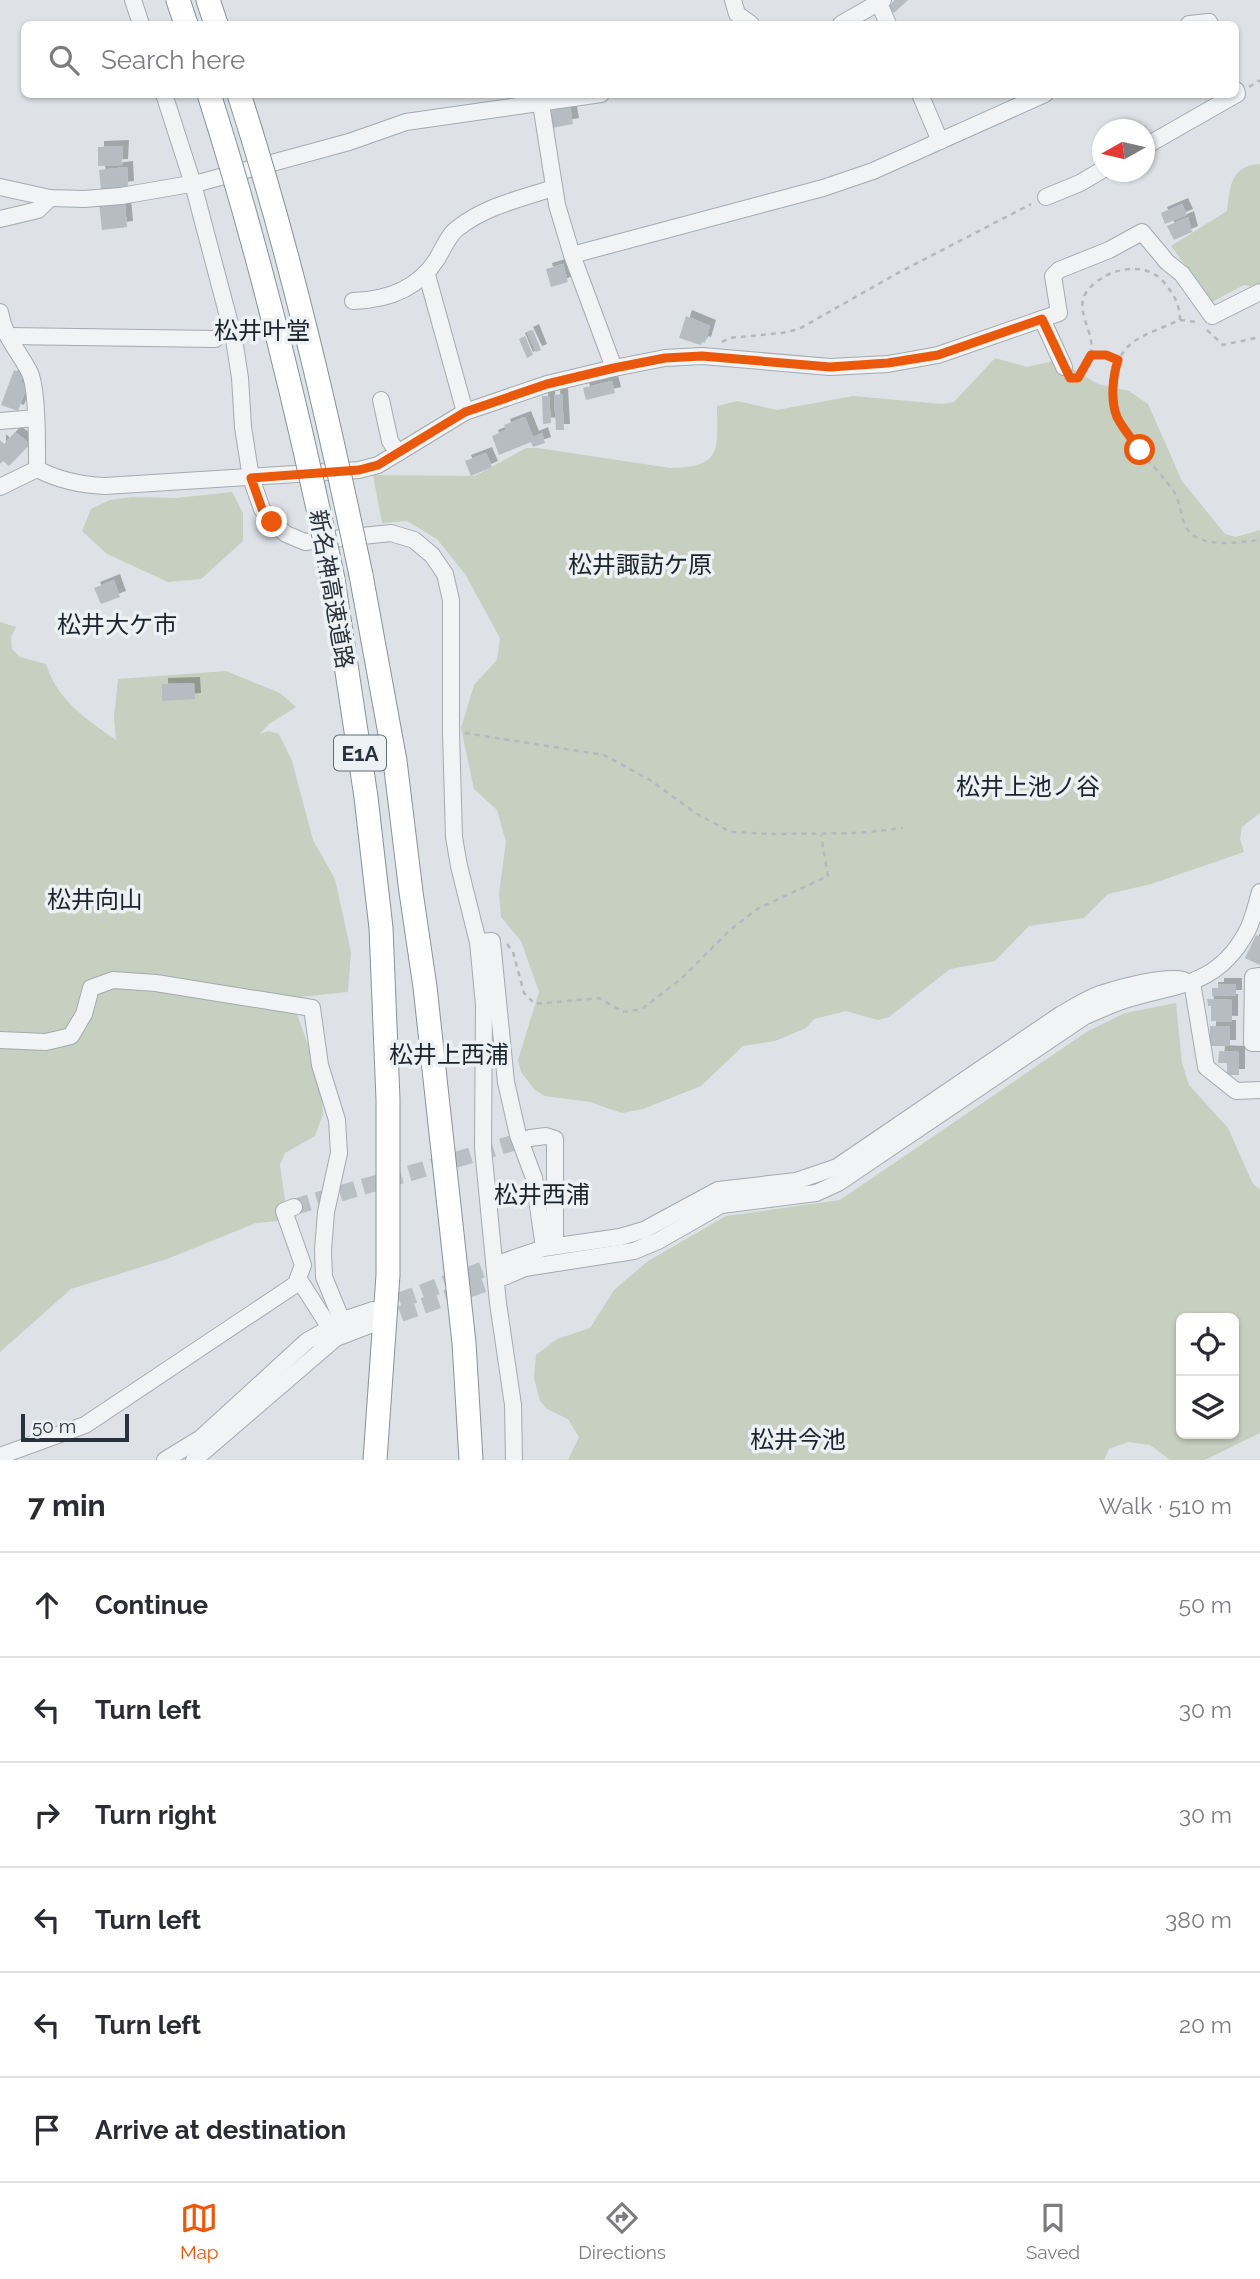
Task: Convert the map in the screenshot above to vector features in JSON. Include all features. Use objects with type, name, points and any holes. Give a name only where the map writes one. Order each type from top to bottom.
[{"type":"highway","points":[[178,0],[185,21]]},
{"type":"highway","points":[[208,0],[215,21]]},
{"type":"highway","name":"新名神高速道路","points":[[210,98],[238,186],[284,355],[308,458],[333,579],[366,797],[381,928],[388,1099],[388,1275],[376,1460]]},
{"type":"highway","name":"新名神高速道路","points":[[240,98],[305,324],[360,575],[396,761],[425,987],[460,1303],[471,1460]]},
{"type":"street","points":[[133,0],[140,21]]},
{"type":"street","points":[[733,0],[737,13],[747,21]]},
{"type":"street","points":[[846,21],[881,1],[887,21]]},
{"type":"street","points":[[165,98],[193,184],[234,339],[251,478],[262,509],[286,534],[305,542],[391,533],[414,540],[432,555],[445,574],[451,600],[454,837],[459,866],[485,942],[506,1082],[518,1135],[534,1178],[550,1247]]},
{"type":"street","points":[[0,187],[50,198],[121,196],[193,184],[349,142],[406,122],[577,98]]},
{"type":"street","points":[[922,98],[940,141]]},
{"type":"street","points":[[572,254],[822,188],[873,171],[1036,98]]},
{"type":"street","points":[[1155,140],[1230,98]]},
{"type":"street","points":[[541,104],[553,188],[572,254],[614,368]]},
{"type":"street","points":[[1046,197],[1092,176]]},
{"type":"street","points":[[353,301],[375,300],[403,290],[427,275],[455,229],[487,209],[553,188]]},
{"type":"street","points":[[0,219],[38,210],[50,198]]},
{"type":"street","points":[[37,469],[51,476],[84,485],[105,486],[359,470],[378,465],[465,412],[547,384],[614,368],[665,358],[702,356],[830,367],[888,363],[938,355],[1059,313],[1053,276],[1059,270],[1109,250],[1142,232],[1167,262],[1182,274],[1212,316],[1260,292]]},
{"type":"street","points":[[427,275],[465,412]]},
{"type":"street","points":[[0,312],[1,322],[12,347],[31,373],[36,418],[37,469]]},
{"type":"street","points":[[1042,319],[1064,367]]},
{"type":"street","points":[[8,337],[215,339]]},
{"type":"street","points":[[381,400],[390,441],[398,453]]},
{"type":"street","points":[[0,421],[36,418]]},
{"type":"street","points":[[0,487],[37,469]]},
{"type":"street","points":[[1192,982],[1177,978],[1139,984],[1098,995],[1060,1015],[837,1167],[796,1181],[718,1190],[644,1230],[620,1237],[550,1247],[502,1270],[634,1251],[721,1205],[816,1193],[838,1183],[1085,1016],[1130,998],[1192,982],[1228,960],[1247,932],[1260,892]]},
{"type":"street","points":[[485,942],[483,1148],[498,1303],[513,1405],[514,1460]]},
{"type":"street","points":[[1260,976],[1253,977],[1252,1043],[1260,1043]]},
{"type":"street","points":[[0,1040],[46,1042],[71,1036],[85,1014],[91,988],[113,979],[156,983],[312,1008],[320,1065],[337,1119],[339,1153],[326,1212],[323,1250],[324,1277],[336,1325]]},
{"type":"street","points":[[1192,982],[1206,1067],[1236,1091],[1260,1090]]},
{"type":"street","points":[[530,1138],[546,1136],[555,1139],[557,1191],[550,1247]]},
{"type":"street","points":[[0,1456],[85,1425],[296,1284],[303,1265],[284,1211],[294,1207]]},
{"type":"street","points":[[298,1278],[336,1325]]},
{"type":"street","points":[[164,1460],[201,1438],[307,1341],[336,1325],[374,1317],[336,1338],[194,1460]]},
{"type":"path","points":[[702,356],[729,338],[799,329],[896,274],[1046,197]]},
{"type":"path","points":[[1064,367],[1070,378],[1078,378],[1091,355],[1091,340],[1081,304],[1088,289],[1105,275],[1126,269],[1147,270],[1161,279],[1172,293],[1180,307],[1180,320]]},
{"type":"path","points":[[1260,337],[1223,345],[1199,323],[1180,320],[1135,341],[1121,353],[1114,371],[1113,396],[1117,416],[1140,450],[1176,494],[1184,523],[1193,536],[1227,543],[1260,540]]},
{"type":"path","points":[[1091,355],[1106,355],[1118,360]]},
{"type":"path","points":[[451,732],[473,733],[604,755],[650,780],[697,814],[731,832],[821,834],[903,828]]},
{"type":"path","points":[[485,942],[505,941],[513,952],[524,993],[536,1004],[599,998],[623,1012],[642,1009],[682,978],[729,931],[757,909],[828,876],[821,834]]},
{"type":"green space","points":[[1260,164],[1260,288],[1244,285],[1212,302],[1171,246],[1227,211],[1231,186],[1237,173]]},
{"type":"green space","points":[[995,358],[1027,367],[1058,360],[1098,384],[1129,391],[1148,404],[1182,481],[1225,534],[1236,537],[1260,530],[1260,813],[1242,827],[1240,839],[1244,852],[1151,884],[1108,894],[1084,918],[1029,926],[995,961],[950,969],[889,1017],[878,1020],[846,1011],[814,1019],[806,1028],[775,1041],[743,1046],[701,1086],[643,1109],[622,1113],[590,1102],[545,1096],[535,1090],[521,1072],[518,1060],[539,992],[521,941],[501,917],[499,893],[506,842],[497,810],[474,789],[461,728],[474,685],[497,660],[500,638],[465,574],[437,539],[407,521],[382,523],[373,475],[475,476],[526,448],[670,468],[687,467],[708,460],[713,453],[717,434],[717,406],[737,401],[777,410],[853,396],[942,404],[954,402]]},
{"type":"green space","points":[[232,492],[243,513],[243,541],[201,579],[168,582],[107,554],[82,531],[91,509],[110,500],[132,497],[177,498]]},
{"type":"green space","points":[[0,622],[16,627],[11,637],[12,649],[20,657],[46,664],[57,688],[74,708],[116,740],[114,717],[118,679],[226,671],[280,693],[296,707],[269,724],[260,734],[268,731],[279,734],[292,761],[313,840],[335,879],[351,952],[348,992],[291,998],[320,1078],[323,1114],[315,1136],[285,1153],[280,1165],[285,1200],[278,1221],[256,1223],[167,1259],[71,1289],[0,1352]]},
{"type":"green space","points":[[1176,1003],[1182,1063],[1189,1085],[1228,1128],[1253,1184],[1260,1189],[1260,1433],[1205,1460],[1170,1460],[1150,1445],[1128,1442],[1109,1449],[1104,1460],[568,1460],[579,1437],[568,1419],[547,1409],[540,1401],[534,1378],[536,1355],[557,1339],[590,1328],[614,1290],[648,1261],[726,1216],[840,1200],[1088,1031],[1125,1013]]},
{"type":"building","points":[[895,0],[908,0],[894,13],[888,7]]},
{"type":"building","points":[[570,107],[573,124],[552,128],[549,111]]},
{"type":"building","points":[[123,146],[122,165],[98,166],[98,147]]},
{"type":"building","points":[[127,167],[128,187],[101,190],[99,170]]},
{"type":"building","points":[[108,202],[108,205],[125,204],[127,227],[102,230],[99,203]]},
{"type":"building","points":[[1182,204],[1187,215],[1165,224],[1161,213]]},
{"type":"building","points":[[1188,217],[1192,232],[1174,240],[1167,226]]},
{"type":"building","points":[[563,264],[568,282],[551,287],[546,269]]},
{"type":"building","points":[[686,316],[710,326],[705,343],[702,342],[701,345],[679,338]]},
{"type":"building","points":[[533,330],[541,350],[536,352],[527,333]]},
{"type":"building","points":[[525,336],[533,355],[527,358],[519,339]]},
{"type":"building","points":[[14,370],[24,374],[21,382],[28,384],[18,411],[1,405]]},
{"type":"building","points":[[612,381],[615,393],[586,400],[583,388]]},
{"type":"building","points":[[562,394],[564,430],[556,430],[554,395]]},
{"type":"building","points":[[542,396],[549,396],[551,423],[543,424]]},
{"type":"building","points":[[525,417],[533,437],[542,433],[545,443],[533,447],[531,442],[499,455],[492,436],[506,430],[504,425]]},
{"type":"building","points":[[15,432],[30,444],[9,466],[3,461],[0,464],[0,440],[4,444]]},
{"type":"building","points":[[486,453],[492,467],[471,476],[465,461]]},
{"type":"building","points":[[114,580],[120,597],[101,604],[94,588]]},
{"type":"building","points":[[194,683],[195,699],[162,701],[162,684]]},
{"type":"building","points":[[1256,935],[1260,937],[1260,965],[1245,958]]},
{"type":"building","points":[[1218,984],[1236,984],[1236,996],[1212,996],[1212,988],[1218,988]]},
{"type":"building","points":[[1207,999],[1232,1000],[1232,1022],[1211,1021],[1211,1006],[1208,1006]]},
{"type":"building","points":[[1210,1026],[1230,1026],[1230,1046],[1210,1046]]},
{"type":"building","points":[[1219,1051],[1239,1052],[1239,1075],[1227,1075],[1227,1063],[1218,1063]]},
{"type":"tunnel","points":[[294,1207],[530,1138]]},
{"type":"tunnel","points":[[377,1309],[500,1263]]},
{"type":"tunnel","points":[[378,1322],[504,1277]]},
{"type":"district","name":"松井叶堂","points":[[262,330]]},
{"type":"district","name":"松井諏訪ケ原","points":[[640,564]]},
{"type":"district","name":"松井大ケ市","points":[[117,624]]},
{"type":"district","name":"松井上池ノ谷","points":[[1028,786]]},
{"type":"district","name":"松井向山","points":[[95,899]]},
{"type":"district","name":"松井上西浦","points":[[449,1054]]},
{"type":"district","name":"松井西浦","points":[[542,1194]]},
{"type":"district","name":"松井今池","points":[[798,1439]]},
{"type":"route","points":[[272,522],[262,509],[251,478],[359,470],[378,465],[465,412],[547,384],[665,358],[702,356],[830,367],[888,363],[938,355],[1042,319],[1070,378],[1078,378],[1091,355],[1106,355],[1118,360],[1114,371],[1113,396],[1117,416],[1140,450]]}]
